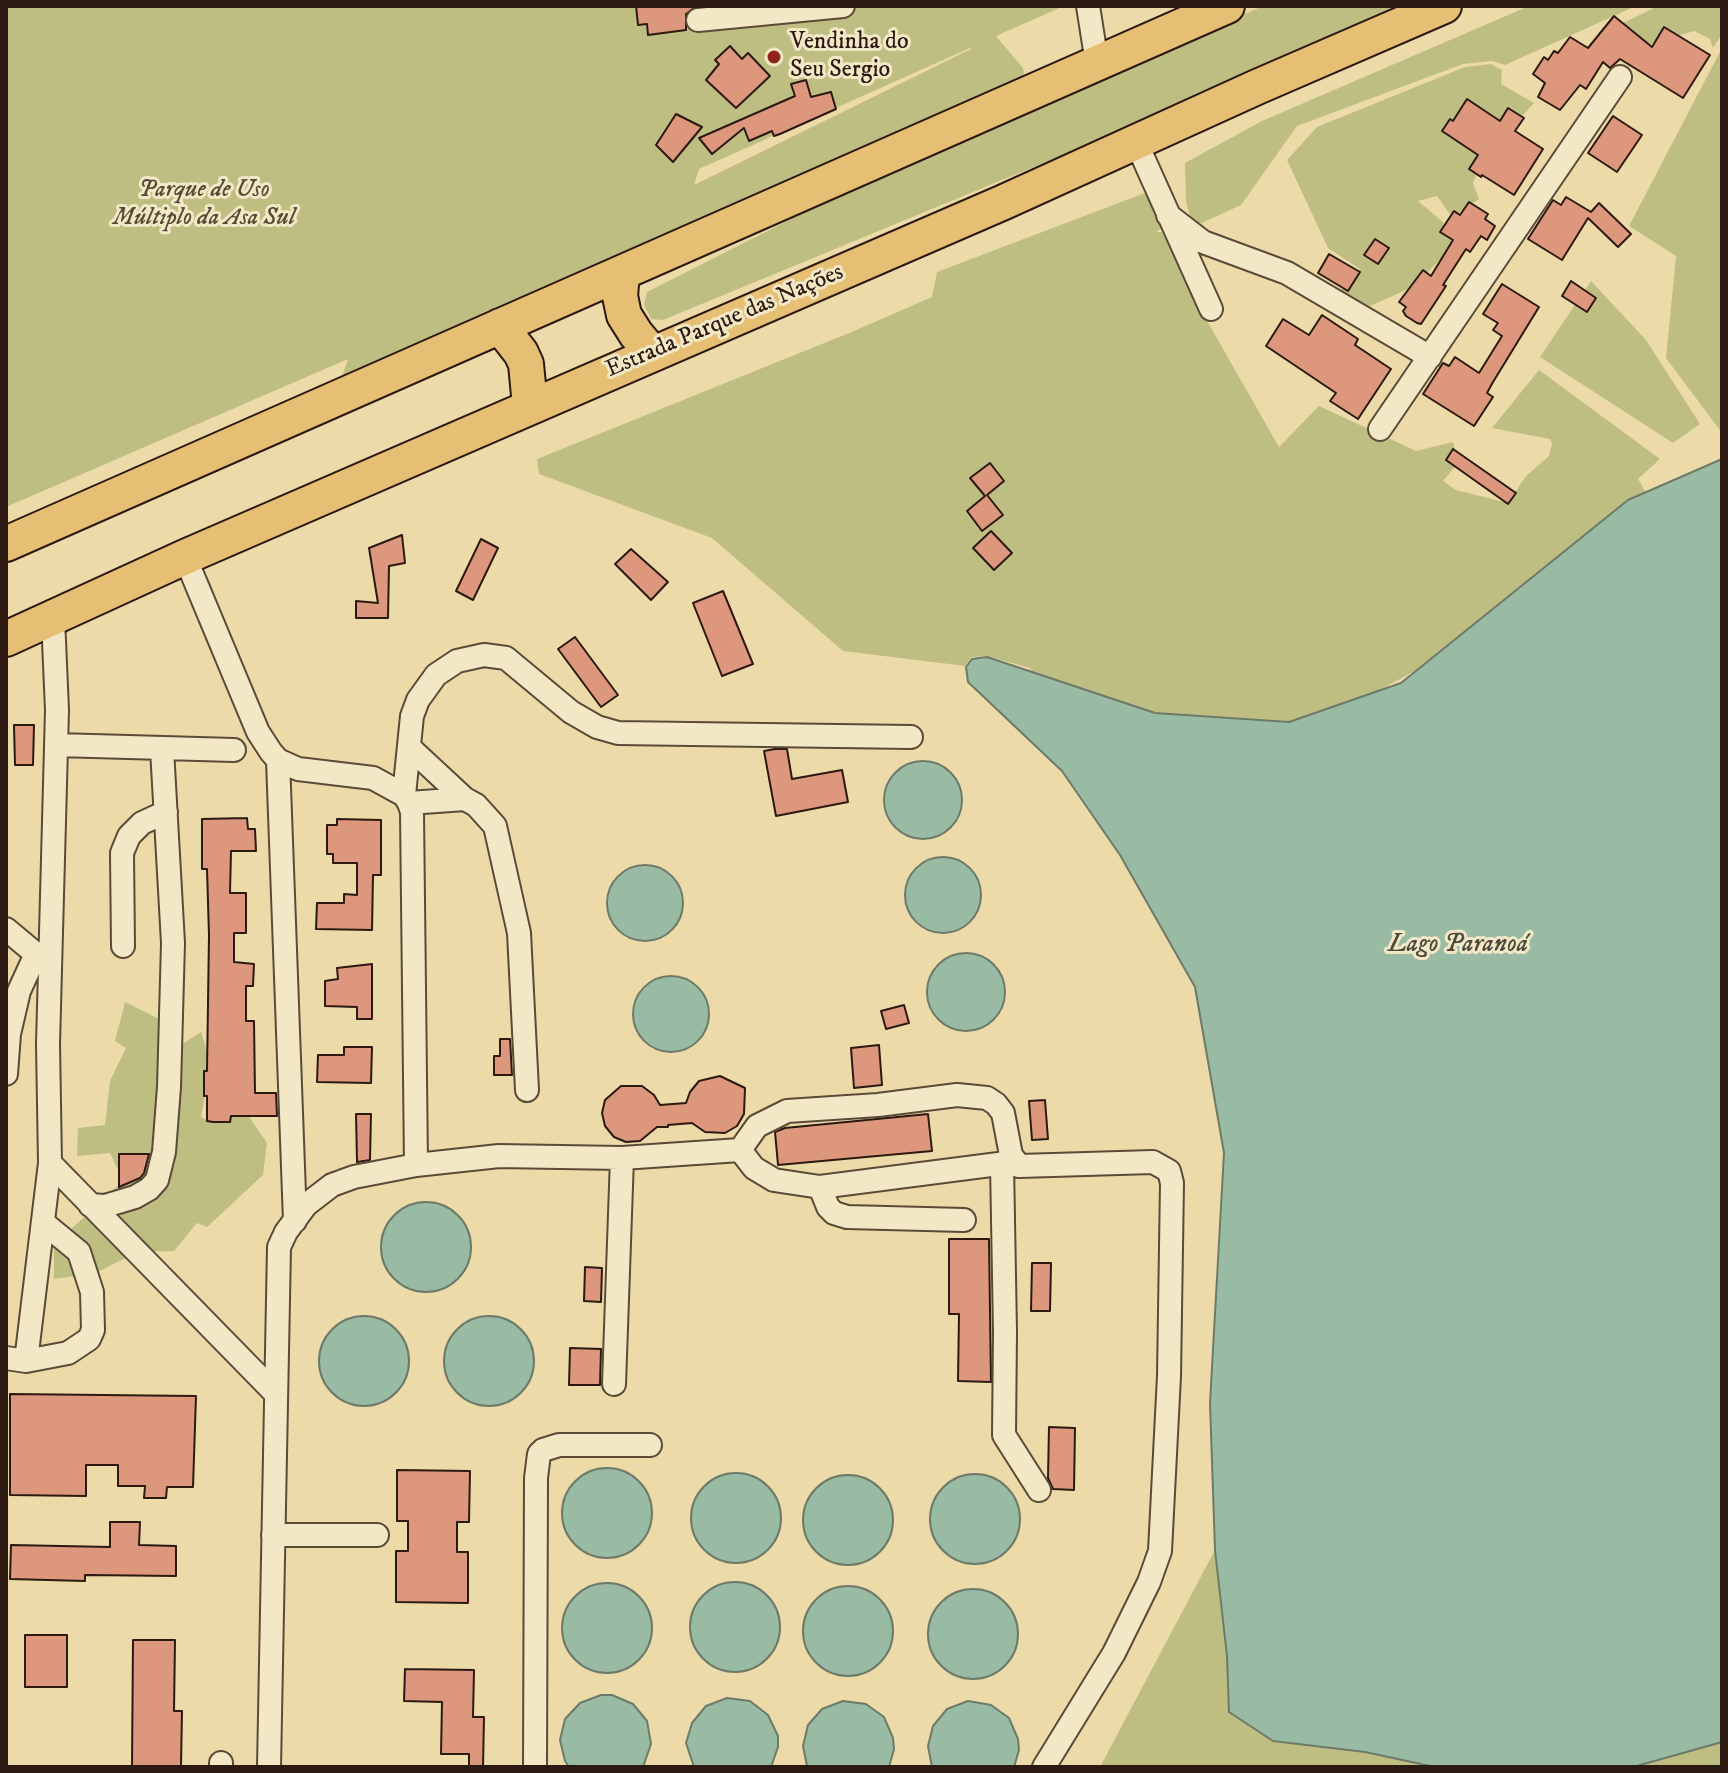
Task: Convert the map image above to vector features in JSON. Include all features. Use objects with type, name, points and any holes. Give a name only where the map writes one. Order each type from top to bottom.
[{"type":"highway","points":[[6,544],[1227,6]]},
{"type":"highway","name":"Estrada Parque das Nações","points":[[6,639],[185,557],[1004,202],[1444,6]]},
{"type":"highway","points":[[622,273],[620,296],[624,315],[652,353]]},
{"type":"highway","points":[[500,326],[526,364],[530,406]]},
{"type":"lane","points":[[698,20],[843,6]]},
{"type":"lane","points":[[1088,6],[1097,63]]},
{"type":"lane","points":[[1380,429],[1620,77]]},
{"type":"lane","points":[[1136,142],[1211,309]]},
{"type":"lane","points":[[1168,215],[1203,242],[1287,273],[1430,357]]},
{"type":"lane","points":[[185,557],[258,732],[278,760],[298,769],[373,778],[407,799],[465,799]]},
{"type":"lane","points":[[45,1224],[79,1252],[92,1292],[93,1330],[89,1339],[68,1353],[16,1360],[45,1224],[50,1163],[43,953],[57,745],[53,618]]},
{"type":"lane","points":[[416,1165],[412,812],[407,799],[412,716],[429,681],[457,661],[484,655],[506,658],[571,712],[597,727],[618,733],[911,737]]},
{"type":"lane","points":[[57,745],[234,750]]},
{"type":"lane","points":[[409,747],[465,799],[484,812],[495,826],[519,933],[527,1090]]},
{"type":"lane","points":[[90,1205],[105,1206],[135,1197],[157,1180],[162,1166],[169,1087],[173,943],[162,749]]},
{"type":"lane","points":[[278,760],[295,1221]]},
{"type":"lane","points":[[123,946],[122,853],[129,836],[142,823],[166,812]]},
{"type":"lane","points":[[6,929],[43,953]]},
{"type":"lane","points":[[6,1074],[13,1009],[28,969],[43,953]]},
{"type":"lane","points":[[740,1150],[757,1126],[787,1111],[878,1105],[957,1095],[987,1098],[996,1104],[1003,1113],[1008,1162],[1004,1435],[1039,1490]]},
{"type":"lane","points":[[269,1767],[279,1247],[306,1205],[332,1185],[354,1177],[416,1165],[499,1156],[622,1158],[740,1150]]},
{"type":"lane","points":[[740,1150],[754,1168],[774,1180],[820,1187],[1008,1162],[1025,1166],[1153,1162],[1169,1171],[1172,1183],[1168,1391],[1160,1551],[1149,1582],[1114,1653],[1044,1767]]},
{"type":"lane","points":[[614,1384],[622,1158]]},
{"type":"lane","points":[[50,1163],[275,1393]]},
{"type":"lane","points":[[820,1187],[828,1207],[834,1213],[847,1217],[964,1220]]},
{"type":"lane","points":[[535,1767],[536,1478],[539,1454],[559,1445],[650,1445]]},
{"type":"lane","points":[[273,1535],[377,1535]]},
{"type":"green space","name":"Parque de Uso Múltiplo da Asa Sul","points":[[6,6],[628,6],[660,12],[680,6],[1064,6],[996,36],[1023,68],[1025,80],[824,172],[342,376],[348,359],[6,507]],"holes":[[[971,49],[694,185],[699,169]]]},
{"type":"green space","points":[[1263,6],[1408,6],[1232,85],[663,320],[651,319],[644,305],[647,292],[872,178]]},
{"type":"green space","points":[[1529,6],[1636,6],[1505,65],[1492,61],[1463,64],[1297,126],[1241,205],[1193,227],[1186,202],[1185,163],[1262,121]]},
{"type":"green space","points":[[1658,6],[1722,6],[1722,34],[1713,48],[1710,39],[1694,31],[1644,46],[1613,28]]},
{"type":"green space","points":[[1722,48],[1722,433],[1666,358],[1676,256],[1629,226]]},
{"type":"green space","points":[[1491,64],[1502,70],[1501,84],[1534,103],[1482,160],[1473,183],[1479,199],[1452,217],[1437,196],[1418,201],[1443,222],[1455,243],[1415,286],[1368,307],[1350,325],[1329,304],[1360,269],[1328,248],[1287,160],[1317,127],[1465,67]]},
{"type":"green space","points":[[1150,191],[1166,226],[1156,232],[1162,232],[1206,319],[1279,447],[1319,406],[1416,451],[1453,442],[1458,463],[1443,481],[1456,490],[1508,503],[1526,476],[1549,456],[1552,444],[1550,439],[1492,428],[1539,370],[1660,459],[1638,479],[1658,513],[1422,667],[1378,691],[1252,1044],[1030,668],[987,656],[972,657],[965,666],[843,651],[712,538],[539,474],[537,459],[932,297],[937,272]]},
{"type":"green space","points":[[1591,281],[1646,340],[1700,424],[1673,443],[1540,357]]},
{"type":"green space","points":[[125,1002],[163,1021],[176,1048],[201,1032],[211,1063],[201,1117],[212,1122],[243,1108],[267,1143],[263,1175],[207,1227],[197,1223],[174,1251],[137,1252],[96,1273],[54,1279],[54,1245],[123,1181],[110,1153],[77,1156],[78,1128],[105,1125],[110,1081],[126,1048],[115,1041]]},
{"type":"green space","points":[[1215,1550],[1227,1656],[1229,1712],[1365,1752],[1435,1767],[1100,1767]]},
{"type":"green space","points":[[1722,1742],[1722,1767],[1633,1767]]},
{"type":"water","name":"Lago Paranoá","points":[[1722,459],[1722,1742],[1633,1767],[1435,1767],[1365,1752],[1273,1741],[1229,1712],[1227,1656],[1215,1550],[1210,1403],[1224,1153],[1195,987],[1120,855],[1062,771],[968,682],[966,667],[972,659],[987,657],[1155,713],[1289,722],[1401,683],[1628,500]]},
{"type":"water","points":[[923,761],[938,764],[950,773],[959,785],[962,800],[959,815],[950,827],[938,836],[923,839],[908,836],[896,827],[887,815],[884,800],[887,785],[896,773],[908,764]]},
{"type":"water","points":[[951,857],[964,863],[975,874],[981,895],[979,910],[964,927],[951,933],[935,933],[922,927],[907,910],[905,887],[911,874],[928,859]]},
{"type":"water","points":[[653,865],[666,871],[677,882],[683,903],[681,918],[666,935],[653,941],[637,941],[624,935],[609,918],[607,895],[613,882],[630,867]]},
{"type":"water","points":[[966,953],[981,956],[993,965],[1002,977],[1005,992],[1002,1007],[993,1019],[981,1028],[966,1031],[951,1028],[939,1019],[930,1007],[927,992],[930,977],[939,965],[951,956]]},
{"type":"water","points":[[679,976],[692,982],[703,993],[709,1014],[707,1029],[692,1046],[679,1052],[663,1052],[650,1046],[635,1029],[633,1006],[639,993],[656,978]]},
{"type":"water","points":[[417,1202],[435,1202],[451,1209],[464,1222],[471,1238],[471,1256],[464,1272],[451,1285],[435,1292],[417,1292],[401,1285],[388,1272],[381,1256],[381,1238],[388,1222],[401,1209]]},
{"type":"water","points":[[355,1316],[373,1316],[389,1323],[402,1336],[409,1352],[409,1370],[402,1386],[389,1399],[373,1406],[355,1406],[339,1399],[326,1386],[319,1370],[319,1352],[326,1336],[339,1323]]},
{"type":"water","points":[[480,1316],[498,1316],[514,1323],[527,1336],[534,1352],[534,1370],[527,1386],[514,1399],[498,1406],[480,1406],[464,1399],[451,1386],[444,1370],[444,1352],[451,1336],[464,1323]]},
{"type":"water","points":[[598,1468],[616,1468],[632,1475],[645,1488],[652,1504],[652,1522],[645,1538],[632,1551],[616,1558],[598,1558],[582,1551],[569,1538],[562,1522],[562,1504],[569,1488],[582,1475]]},
{"type":"water","points":[[727,1473],[745,1473],[761,1480],[774,1493],[781,1509],[781,1527],[774,1543],[761,1556],[745,1563],[727,1563],[711,1556],[698,1543],[691,1527],[691,1509],[698,1493],[711,1480]]},
{"type":"water","points":[[966,1474],[984,1474],[1000,1481],[1013,1494],[1020,1510],[1020,1528],[1013,1544],[1000,1557],[984,1564],[966,1564],[950,1557],[937,1544],[930,1528],[930,1510],[937,1494],[950,1481]]},
{"type":"water","points":[[839,1475],[857,1475],[873,1482],[886,1495],[893,1511],[893,1529],[886,1545],[873,1558],[857,1565],[839,1565],[823,1558],[810,1545],[803,1529],[803,1511],[810,1495],[823,1482]]},
{"type":"water","points":[[726,1582],[744,1582],[760,1589],[773,1602],[780,1618],[780,1636],[773,1652],[760,1665],[744,1672],[726,1672],[710,1665],[697,1652],[690,1636],[690,1618],[697,1602],[710,1589]]},
{"type":"water","points":[[598,1583],[616,1583],[632,1590],[645,1603],[652,1619],[652,1637],[645,1653],[632,1666],[616,1673],[598,1673],[582,1666],[569,1653],[562,1637],[562,1619],[569,1603],[582,1590]]},
{"type":"water","points":[[839,1586],[857,1586],[873,1593],[886,1606],[893,1622],[893,1640],[886,1656],[873,1669],[857,1676],[839,1676],[823,1669],[810,1656],[803,1640],[803,1622],[810,1606],[823,1593]]},
{"type":"water","points":[[964,1589],[982,1589],[998,1596],[1011,1609],[1018,1625],[1018,1643],[1011,1659],[998,1672],[982,1679],[964,1679],[948,1672],[935,1659],[928,1643],[928,1625],[935,1609],[948,1596]]},
{"type":"water","points":[[601,1695],[612,1695],[633,1704],[647,1721],[651,1744],[643,1767],[569,1767],[565,1761],[560,1740],[565,1719],[580,1703]]},
{"type":"water","points":[[727,1698],[750,1701],[768,1715],[778,1736],[778,1747],[771,1767],[694,1767],[686,1743],[692,1723],[706,1706]]},
{"type":"water","points":[[843,1701],[866,1704],[884,1717],[893,1738],[894,1749],[889,1767],[807,1766],[803,1746],[808,1725],[822,1709]]},
{"type":"water","points":[[968,1701],[991,1705],[1009,1718],[1018,1739],[1019,1750],[1014,1767],[932,1767],[928,1746],[933,1726],[947,1709]]},
{"type":"building","points":[[636,6],[697,6],[686,14],[686,30],[648,35],[647,24],[638,25]]},
{"type":"building","points":[[1614,16],[1652,47],[1664,27],[1710,55],[1683,98],[1620,59],[1610,68],[1603,62],[1586,89],[1580,85],[1560,110],[1538,97],[1545,83],[1533,74],[1544,57],[1548,60],[1554,51],[1558,53],[1570,37],[1588,48]]},
{"type":"building","points":[[730,46],[742,59],[748,53],[770,76],[736,108],[706,80],[719,64],[715,60]]},
{"type":"building","points":[[806,80],[811,97],[831,92],[836,109],[774,136],[772,131],[749,141],[744,128],[712,154],[699,138],[795,96],[791,84]]},
{"type":"building","points":[[1467,99],[1500,121],[1508,108],[1524,118],[1515,131],[1543,149],[1514,195],[1469,169],[1478,155],[1442,131],[1450,119],[1453,121]]},
{"type":"building","points":[[676,114],[702,127],[673,162],[656,145]]},
{"type":"building","points":[[1613,116],[1642,135],[1617,172],[1588,153]]},
{"type":"building","points":[[1566,197],[1591,212],[1599,203],[1631,234],[1618,247],[1588,218],[1562,260],[1528,239],[1553,200],[1561,205]]},
{"type":"building","points":[[1469,202],[1488,214],[1485,219],[1495,226],[1487,240],[1481,236],[1470,252],[1466,249],[1421,324],[1417,323],[1406,316],[1403,311],[1406,307],[1399,302],[1423,270],[1431,276],[1453,240],[1440,232],[1454,211],[1460,215]]},
{"type":"building","points":[[1375,239],[1389,248],[1378,264],[1364,255]]},
{"type":"building","points":[[1329,254],[1360,272],[1348,291],[1318,273]]},
{"type":"building","points":[[1571,281],[1596,298],[1587,312],[1562,296]]},
{"type":"building","points":[[1502,284],[1539,307],[1493,382],[1487,393],[1493,397],[1474,426],[1423,394],[1443,363],[1449,366],[1455,357],[1479,373],[1502,336],[1493,330],[1498,323],[1483,314]]},
{"type":"building","points":[[1322,315],[1358,339],[1355,345],[1391,369],[1358,419],[1330,401],[1336,393],[1266,346],[1283,319],[1309,335]]},
{"type":"building","points":[[1453,449],[1516,493],[1508,504],[1446,460]]},
{"type":"building","points":[[990,463],[1004,481],[987,495],[1003,515],[982,531],[967,511],[985,496],[970,478]]},
{"type":"building","points":[[991,531],[1012,553],[994,570],[973,548]]},
{"type":"building","points":[[402,535],[405,563],[389,566],[388,618],[356,618],[356,601],[378,603],[369,548]]},
{"type":"building","points":[[481,539],[498,548],[473,600],[456,591]]},
{"type":"building","points":[[631,549],[668,582],[651,600],[615,564]]},
{"type":"building","points":[[723,591],[753,664],[722,676],[693,603]]},
{"type":"building","points":[[575,637],[618,695],[601,707],[558,649]]},
{"type":"building","points":[[14,725],[34,725],[33,765],[15,765]]},
{"type":"building","points":[[787,749],[792,779],[842,770],[848,802],[776,816],[764,751]]},
{"type":"building","points":[[247,818],[248,829],[255,829],[256,851],[231,851],[230,893],[246,893],[246,933],[234,933],[234,962],[254,964],[253,986],[246,986],[246,1021],[254,1021],[255,1093],[276,1093],[277,1116],[231,1116],[230,1122],[213,1122],[207,1121],[207,1096],[204,1096],[209,935],[207,869],[202,869],[202,819]]},
{"type":"building","points":[[337,819],[381,820],[381,875],[373,875],[372,930],[316,929],[317,903],[344,903],[344,894],[357,895],[357,863],[333,863],[333,854],[327,854],[327,825],[337,825]]},
{"type":"building","points":[[372,964],[372,1019],[357,1019],[357,1007],[325,1006],[325,981],[338,979],[337,968]]},
{"type":"building","points":[[904,1005],[909,1023],[886,1029],[881,1011]]},
{"type":"building","points":[[500,1039],[510,1039],[512,1075],[494,1075],[494,1056],[500,1056]]},
{"type":"building","points":[[879,1045],[882,1085],[854,1088],[851,1048]]},
{"type":"building","points":[[344,1047],[372,1047],[371,1083],[317,1082],[318,1055],[344,1055]]},
{"type":"building","points":[[720,1076],[745,1088],[744,1114],[737,1126],[725,1133],[705,1132],[692,1123],[668,1125],[657,1127],[640,1141],[626,1142],[614,1137],[605,1126],[602,1113],[605,1100],[621,1086],[642,1086],[654,1095],[660,1105],[686,1103],[699,1081]]},
{"type":"building","points":[[1045,1100],[1048,1139],[1032,1140],[1029,1101]]},
{"type":"building","points":[[356,1114],[371,1114],[370,1160],[357,1162]]},
{"type":"building","points":[[928,1114],[932,1151],[778,1165],[775,1132],[785,1128]]},
{"type":"building","points":[[119,1154],[149,1154],[140,1178],[119,1187]]},
{"type":"building","points":[[949,1239],[989,1239],[991,1382],[958,1381],[959,1314],[949,1314]]},
{"type":"building","points":[[1032,1263],[1051,1263],[1050,1311],[1031,1311]]},
{"type":"building","points":[[585,1267],[602,1268],[601,1302],[584,1301]]},
{"type":"building","points":[[570,1348],[601,1349],[600,1385],[569,1385]]},
{"type":"building","points":[[10,1394],[196,1396],[193,1487],[167,1487],[166,1498],[144,1498],[145,1486],[118,1486],[118,1465],[86,1465],[86,1496],[10,1495]]},
{"type":"building","points":[[1049,1427],[1075,1428],[1074,1490],[1053,1489],[1048,1478]]},
{"type":"building","points":[[397,1470],[470,1471],[469,1522],[457,1522],[457,1552],[468,1552],[468,1603],[396,1602],[396,1551],[408,1551],[408,1521],[397,1521]]},
{"type":"building","points":[[110,1522],[140,1522],[139,1545],[176,1546],[176,1576],[85,1575],[85,1581],[10,1579],[11,1545],[110,1547]]},
{"type":"building","points":[[25,1635],[67,1635],[67,1687],[25,1687]]},
{"type":"building","points":[[133,1640],[175,1640],[174,1711],[182,1711],[181,1766],[132,1766]]},
{"type":"building","points":[[405,1669],[474,1670],[473,1717],[484,1717],[483,1767],[469,1767],[469,1754],[441,1754],[442,1702],[404,1701]]},
{"type":"place","name":"Vendinha do Seu Sergio","points":[[774,57]]}]
